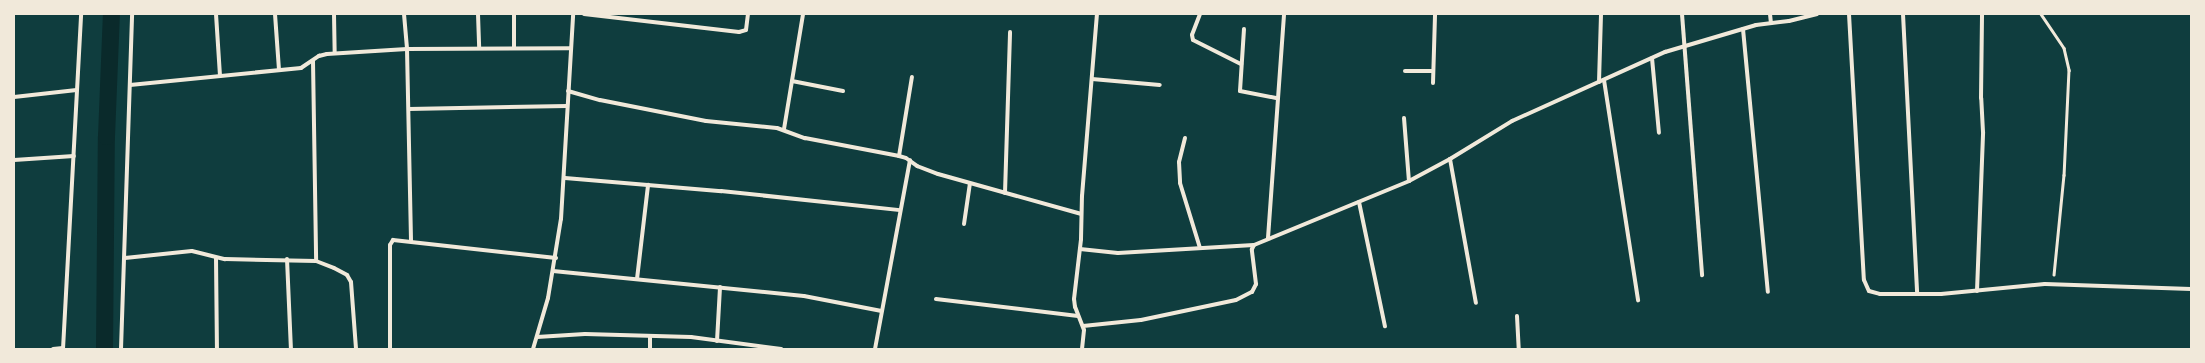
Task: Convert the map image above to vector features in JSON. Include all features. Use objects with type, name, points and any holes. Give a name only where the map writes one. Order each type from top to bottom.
[{"type":"street","points":[[53,349],[63,349],[81,14]]},
{"type":"street","points":[[121,349],[132,14]]},
{"type":"street","points":[[216,14],[220,76]]},
{"type":"street","points":[[275,14],[279,70]]},
{"type":"street","points":[[334,14],[336,53]]},
{"type":"street","points":[[404,14],[407,48],[411,240]]},
{"type":"street","points":[[478,14],[479,48]]},
{"type":"street","points":[[514,14],[514,48]]},
{"type":"street","points":[[533,349],[556,258],[565,178],[567,106],[573,14]]},
{"type":"street","points":[[584,14],[739,32],[746,30],[748,14]]},
{"type":"street","points":[[784,129],[803,14]]},
{"type":"street","points":[[1082,349],[1085,334],[1078,316],[1074,299],[1080,249],[1081,214],[1097,14]]},
{"type":"street","points":[[1200,14],[1192,35],[1193,40],[1241,64]]},
{"type":"street","points":[[1433,83],[1435,14]]},
{"type":"street","points":[[1599,82],[1601,14]]},
{"type":"street","points":[[1682,14],[1683,45],[1702,275]]},
{"type":"street","points":[[1770,14],[1771,23]]},
{"type":"street","points":[[1080,249],[1118,253],[1254,245],[1409,181],[1450,159],[1512,121],[1683,45],[1743,29],[1800,19],[1817,14]]},
{"type":"street","points":[[1849,14],[1864,280],[1869,291],[1873,294],[1918,294],[1977,291],[2028,284],[2191,289]]},
{"type":"street","points":[[1903,14],[1918,294]]},
{"type":"street","points":[[1977,291],[1983,132],[1981,98],[1982,14]]},
{"type":"street","points":[[1268,238],[1284,15]]},
{"type":"street","points":[[1244,29],[1240,91],[1243,93],[1277,98]]},
{"type":"street","points":[[1743,29],[1768,292]]},
{"type":"street","points":[[1005,193],[1010,32]]},
{"type":"street","points":[[130,85],[301,68],[323,54],[407,48],[571,48]]},
{"type":"street","points":[[1652,58],[1659,133]]},
{"type":"street","points":[[312,61],[316,261]]},
{"type":"street","points":[[1405,71],[1433,71]]},
{"type":"street","points":[[899,156],[912,76]]},
{"type":"street","points":[[1092,79],[1160,85]]},
{"type":"street","points":[[1604,80],[1638,300]]},
{"type":"street","points":[[792,81],[843,91]]},
{"type":"street","points":[[14,97],[78,90]]},
{"type":"street","points":[[568,91],[600,100],[699,120],[784,129],[805,138],[899,156],[910,160],[922,168],[1081,214]]},
{"type":"street","points":[[408,109],[567,106]]},
{"type":"street","points":[[1404,118],[1409,181]]},
{"type":"street","points":[[1185,138],[1179,162],[1180,183],[1200,248]]},
{"type":"street","points":[[14,160],[74,156]]},
{"type":"street","points":[[1450,159],[1476,303]]},
{"type":"street","points":[[875,349],[910,160]]},
{"type":"street","points":[[565,178],[900,210]]},
{"type":"street","points":[[964,224],[970,183]]},
{"type":"street","points":[[638,279],[648,185]]},
{"type":"street","points":[[1359,202],[1385,326]]},
{"type":"street","points":[[390,349],[390,248],[393,240],[411,240],[556,258]]},
{"type":"street","points":[[1083,326],[1141,320],[1236,300],[1252,292],[1256,284],[1252,249],[1254,245]]},
{"type":"street","points":[[125,258],[185,250],[230,260],[287,259],[316,261],[344,272],[350,278],[356,349]]},
{"type":"street","points":[[216,258],[217,349]]},
{"type":"street","points":[[287,259],[291,349]]},
{"type":"street","points":[[553,271],[804,296],[882,311]]},
{"type":"street","points":[[717,341],[720,287]]},
{"type":"street","points":[[936,299],[1078,316]]},
{"type":"street","points":[[1517,316],[1519,349]]},
{"type":"street","points":[[537,337],[585,334],[650,336],[717,341],[781,349]]},
{"type":"street","points":[[650,336],[650,349]]},
{"type":"path","points":[[2041,14],[2064,48],[2069,70],[2064,174],[2053,284]]},
{"type":"waterway","points":[[104,349],[106,136],[111,14]]}]
